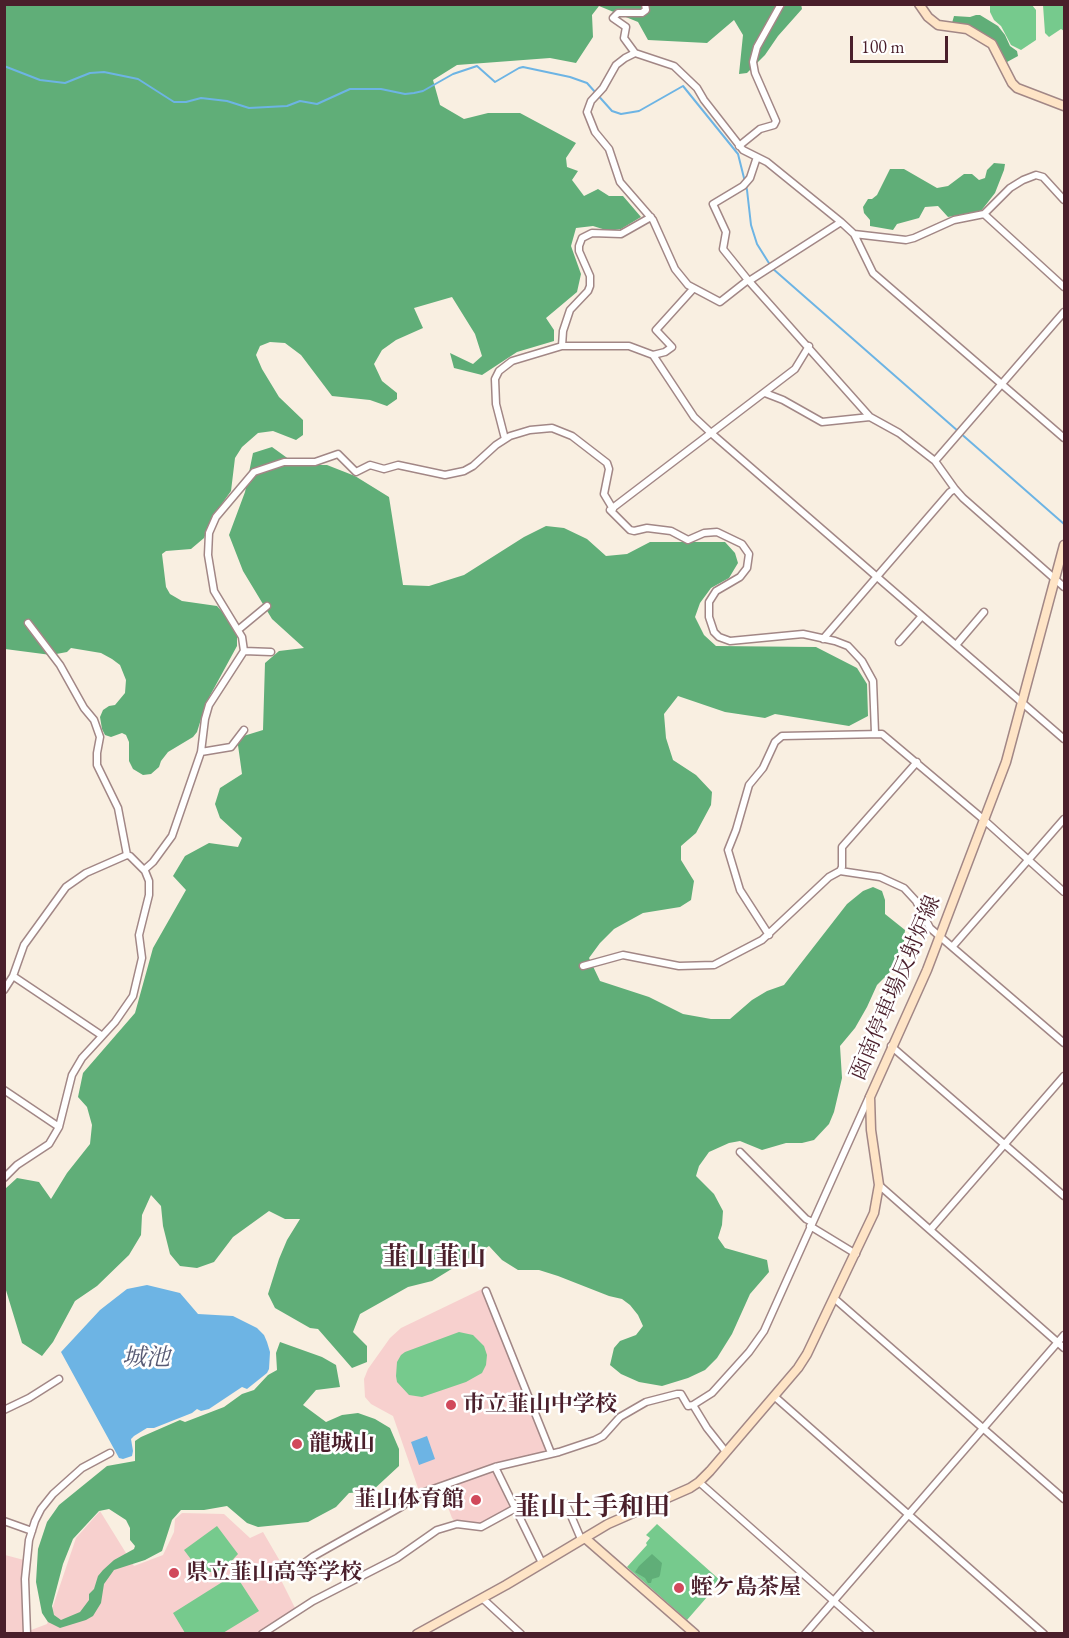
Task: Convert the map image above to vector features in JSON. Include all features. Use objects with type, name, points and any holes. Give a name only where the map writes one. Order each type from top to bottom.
[{"type":"main road","points":[[919,4],[928,17],[938,25],[967,29],[992,44],[1012,83],[1017,88],[1065,106]]},
{"type":"main road","name":"函南停車場反射炉線","points":[[417,1634],[608,1524],[699,1482],[774,1396],[807,1354],[874,1213],[879,1185],[871,1130],[870,1097],[927,970],[1006,762],[1065,545]]},
{"type":"main road","points":[[583,1539],[695,1634]]},
{"type":"street","points":[[645,4],[646,10],[642,13],[618,13],[613,18],[626,27],[624,38],[635,53],[674,66],[697,88],[739,146],[789,178],[841,222],[854,234],[873,273],[1065,438]]},
{"type":"street","points":[[739,146],[760,129],[774,125],[776,121],[755,73],[753,62],[757,47],[782,4]]},
{"type":"street","points":[[635,53],[616,65],[603,88],[591,101],[587,112],[594,132],[609,149],[620,182],[651,217],[675,269],[693,289],[720,302],[748,280],[841,222]]},
{"type":"street","points":[[757,157],[750,178],[743,186],[713,204],[726,232],[723,249],[870,417],[899,433],[935,461],[955,489],[1065,587]]},
{"type":"street","points":[[854,234],[906,240],[914,238],[954,220],[984,214],[1010,188],[1036,175],[1043,177],[1065,200]]},
{"type":"street","points":[[984,214],[1065,287]]},
{"type":"street","points":[[562,346],[563,331],[570,310],[590,286],[590,276],[579,251],[582,238],[592,233],[621,234],[651,217]]},
{"type":"street","points":[[653,356],[672,347],[656,330],[693,289]]},
{"type":"street","points":[[935,461],[1065,312]]},
{"type":"street","points":[[505,439],[496,404],[496,374],[512,361],[562,346],[629,346],[653,356],[694,417],[711,433],[1065,739]]},
{"type":"street","points":[[809,346],[795,369],[610,510],[630,530],[634,531],[647,528],[671,531],[688,540],[704,533],[717,532],[738,541],[746,548],[749,562],[744,573],[721,587],[709,602],[711,625],[719,637],[730,641],[803,634],[848,646],[869,672],[874,688],[875,734]]},
{"type":"street","points":[[765,393],[783,400],[822,422],[870,417]]},
{"type":"street","points":[[144,870],[153,862],[172,836],[201,752],[209,705],[244,651],[242,637],[214,591],[207,555],[209,533],[221,509],[254,472],[284,462],[315,462],[338,454],[356,472],[370,465],[384,469],[398,465],[445,475],[464,471],[473,466],[505,439],[521,432],[542,428],[559,430],[572,436],[606,463],[609,469],[604,494],[613,508]]},
{"type":"street","points":[[823,639],[955,489]]},
{"type":"street","points":[[238,630],[267,606]]},
{"type":"street","points":[[956,645],[984,612]]},
{"type":"street","points":[[899,642],[922,616]]},
{"type":"street","points":[[28,623],[60,665],[84,708],[94,720],[100,736],[97,765],[118,808],[127,855]]},
{"type":"street","points":[[244,651],[271,652]]},
{"type":"street","points":[[201,752],[231,747],[244,730]]},
{"type":"street","points":[[769,935],[740,890],[728,850],[749,784],[763,768],[775,742],[782,736],[882,734],[1065,892]]},
{"type":"street","points":[[840,871],[843,847],[916,762]]},
{"type":"street","points":[[953,946],[1065,819]]},
{"type":"street","points":[[4,990],[13,976],[24,945],[66,887],[86,873],[130,855],[144,870],[149,882],[149,895],[139,935],[142,958],[133,996],[115,1022],[82,1058],[72,1075],[59,1126],[49,1144],[17,1165],[4,1178]]},
{"type":"street","points":[[583,966],[623,955],[679,966],[714,965],[769,935],[829,877],[840,871],[879,877],[904,888],[916,901],[928,926],[939,938],[953,946],[1065,1043]]},
{"type":"street","points":[[13,976],[101,1035]]},
{"type":"street","points":[[891,1046],[1065,1196]]},
{"type":"street","points":[[930,1230],[1065,1076]]},
{"type":"street","points":[[4,1090],[59,1126]]},
{"type":"street","points":[[285,1570],[298,1567],[401,1507],[419,1494],[495,1467],[595,1440],[603,1436],[620,1417],[646,1402],[681,1394],[688,1406],[712,1393],[759,1339],[870,1097]]},
{"type":"street","points":[[740,1152],[811,1224],[856,1254]]},
{"type":"street","points":[[879,1185],[1065,1348]]},
{"type":"street","points":[[486,1291],[551,1453]]},
{"type":"street","points":[[835,1299],[1065,1498]]},
{"type":"street","points":[[805,1634],[1065,1335]]},
{"type":"street","points":[[4,1410],[29,1398],[58,1379]]},
{"type":"street","points":[[774,1396],[1044,1634]]},
{"type":"street","points":[[693,1405],[702,1421],[726,1452]]},
{"type":"street","points":[[27,1634],[25,1579],[29,1540],[41,1509],[53,1494],[82,1468],[110,1452]]},
{"type":"street","points":[[495,1467],[542,1563]]},
{"type":"street","points":[[699,1482],[871,1634]]},
{"type":"street","points":[[566,1504],[583,1539]]},
{"type":"street","points":[[262,1634],[307,1604],[397,1558],[437,1530],[457,1524],[481,1527],[514,1509]]},
{"type":"street","points":[[4,1521],[32,1531]]},
{"type":"street","points":[[482,1598],[521,1634]]},
{"type":"shaded area","name":"市立韮山中学校","points":[[482,1289],[547,1452],[492,1466],[510,1509],[481,1524],[456,1523],[440,1486],[421,1492],[418,1488],[393,1416],[371,1404],[365,1397],[364,1379],[368,1369],[390,1338],[401,1328]]},
{"type":"shaded area","name":"県立韮山高等学校","points":[[100,1511],[134,1566],[163,1555],[174,1532],[175,1519],[182,1513],[224,1514],[250,1538],[263,1532],[284,1568],[282,1582],[296,1610],[259,1633],[5,1634],[5,1555],[24,1560],[26,1632],[47,1624],[76,1538]]},
{"type":"green space","points":[[801,4],[802,9],[765,55],[747,73],[739,74],[743,35],[734,20],[707,43],[648,40],[638,22],[599,6],[592,15],[593,37],[576,63],[550,58],[457,65],[433,80],[440,105],[464,119],[488,113],[520,113],[576,143],[566,158],[567,167],[578,171],[572,180],[584,196],[598,189],[609,196],[623,196],[641,217],[621,229],[609,231],[593,226],[576,228],[571,246],[581,274],[577,292],[546,318],[554,330],[554,341],[517,352],[482,375],[454,368],[450,353],[473,364],[482,356],[475,334],[452,297],[414,308],[423,328],[396,340],[382,350],[374,364],[382,381],[397,393],[397,399],[387,406],[370,400],[332,396],[301,355],[285,343],[270,342],[260,346],[256,355],[262,369],[279,397],[303,420],[303,435],[296,440],[273,431],[258,433],[242,447],[235,458],[231,491],[216,512],[204,538],[191,549],[166,551],[162,554],[166,587],[170,594],[182,601],[217,606],[237,636],[237,646],[206,703],[197,732],[193,737],[168,752],[159,767],[151,774],[143,775],[133,769],[129,761],[129,742],[126,735],[122,733],[111,737],[105,735],[102,729],[100,717],[103,710],[115,705],[125,693],[126,680],[120,665],[101,653],[71,648],[67,652],[51,655],[5,649],[4,5]]},
{"type":"green space","points":[[990,5],[1032,5],[1036,10],[1036,40],[1021,50],[1011,45],[1001,26],[994,20],[990,12]]},
{"type":"green space","points":[[1043,5],[1064,6],[1064,31],[1061,29],[1049,37],[1045,33]]},
{"type":"green space","points":[[976,15],[998,26],[1010,46],[1017,51],[1018,56],[1007,62],[966,25],[952,23],[954,16]]},
{"type":"green space","points":[[994,163],[1005,164],[1004,170],[995,193],[981,211],[948,217],[938,206],[925,207],[919,218],[897,224],[893,230],[870,226],[870,220],[864,213],[863,207],[868,199],[877,195],[890,169],[904,169],[937,188],[948,186],[964,174],[972,174],[979,180],[985,178],[987,170]]},
{"type":"green space","points":[[272,447],[297,465],[327,465],[355,476],[389,497],[403,585],[429,586],[464,575],[524,537],[546,526],[564,528],[587,539],[606,556],[627,554],[650,542],[725,542],[735,553],[738,563],[729,578],[711,588],[700,603],[695,617],[704,635],[716,646],[816,647],[857,668],[867,684],[868,716],[849,726],[775,714],[765,718],[725,712],[678,696],[664,714],[666,738],[673,760],[696,775],[712,792],[711,805],[696,833],[681,846],[681,860],[694,881],[691,900],[680,907],[643,913],[614,929],[589,958],[600,981],[649,997],[683,1014],[711,1019],[730,1019],[752,1000],[784,985],[847,904],[863,891],[873,887],[882,891],[885,900],[885,914],[905,930],[903,951],[896,966],[877,985],[855,1028],[840,1046],[842,1078],[829,1124],[814,1140],[802,1143],[786,1143],[762,1150],[740,1141],[729,1143],[709,1152],[699,1166],[696,1176],[714,1194],[723,1211],[718,1238],[725,1248],[767,1260],[769,1272],[750,1294],[732,1334],[717,1358],[705,1370],[688,1378],[662,1386],[639,1382],[621,1374],[610,1365],[614,1348],[620,1341],[636,1335],[643,1326],[630,1305],[622,1299],[539,1270],[518,1270],[502,1260],[489,1246],[432,1281],[408,1287],[360,1314],[353,1332],[367,1346],[367,1362],[352,1368],[318,1329],[310,1328],[275,1308],[268,1294],[287,1240],[300,1219],[285,1219],[269,1211],[233,1237],[214,1262],[197,1268],[180,1266],[170,1254],[161,1206],[151,1195],[142,1215],[141,1235],[129,1255],[97,1286],[75,1301],[53,1342],[42,1356],[22,1343],[5,1287],[5,1189],[17,1178],[39,1182],[51,1199],[67,1173],[90,1144],[92,1125],[87,1107],[78,1097],[83,1073],[135,1013],[153,948],[186,890],[173,876],[185,856],[209,843],[238,847],[242,838],[220,818],[215,804],[220,788],[242,774],[237,738],[263,730],[265,663],[279,651],[304,648],[272,619],[243,571],[229,535],[245,492],[253,453]]},
{"type":"green space","points":[[459,1332],[473,1335],[484,1346],[487,1355],[482,1373],[466,1382],[422,1397],[409,1395],[397,1382],[397,1362],[401,1355]]},
{"type":"green space","points":[[280,1342],[322,1357],[336,1365],[340,1387],[316,1390],[303,1405],[326,1422],[342,1415],[358,1413],[390,1428],[399,1449],[399,1466],[372,1491],[349,1493],[336,1507],[308,1522],[258,1527],[247,1523],[227,1506],[204,1510],[181,1510],[172,1520],[162,1551],[145,1560],[114,1570],[104,1584],[101,1603],[93,1616],[60,1628],[48,1622],[42,1613],[36,1582],[38,1549],[47,1522],[59,1505],[107,1466],[135,1461],[135,1441],[141,1437],[180,1420],[185,1422],[224,1407],[242,1394],[254,1390],[268,1375],[277,1370],[276,1353]],"holes":[[[109,1509],[126,1520],[134,1549],[114,1560],[103,1570],[89,1594],[89,1600],[80,1612],[61,1620],[54,1615],[52,1606],[63,1564],[73,1539],[99,1511]]]},
{"type":"green space","points":[[657,1524],[721,1581],[687,1620],[627,1567],[647,1545],[650,1538],[646,1535]]},
{"type":"green space","points":[[217,1526],[238,1554],[226,1567],[218,1572],[210,1572],[193,1562],[184,1550]]},
{"type":"green space","points":[[652,1554],[662,1563],[659,1577],[648,1583],[645,1578],[635,1572]]},
{"type":"green space","points":[[235,1574],[259,1611],[223,1633],[185,1633],[173,1613]]},
{"type":"water","name":"城池","points":[[147,1285],[180,1293],[198,1314],[233,1316],[257,1328],[264,1335],[270,1352],[269,1369],[247,1389],[242,1387],[209,1409],[201,1411],[197,1409],[154,1428],[147,1428],[134,1436],[131,1439],[132,1456],[123,1459],[119,1458],[61,1352],[100,1310],[127,1289]]},
{"type":"water","points":[[427,1436],[435,1459],[419,1465],[411,1442]]},
{"type":"waterway","points":[[4,66],[40,80],[65,83],[90,73],[104,72],[138,79],[174,102],[201,98],[227,101],[249,108],[287,106],[300,101],[317,104],[350,89],[381,89],[405,94],[414,93],[423,91],[453,74],[477,66],[495,82],[523,67],[570,77],[587,83],[612,111],[621,114],[639,111],[683,86],[738,154],[747,190],[751,225],[757,244],[772,268],[1064,524]]},
{"type":"place","name":"市立韮山中学校","points":[[451,1405]]},
{"type":"place","name":"龍城山","points":[[297,1444]]},
{"type":"place","name":"韮山体育館","points":[[476,1500]]},
{"type":"place","name":"県立韮山高等学校","points":[[174,1573]]},
{"type":"place","name":"蛭ケ島茶屋","points":[[679,1588]]},
{"type":"district","name":"韮山韮山","points":[[434,1258]]},
{"type":"district","name":"韮山土手和田","points":[[592,1508]]}]
